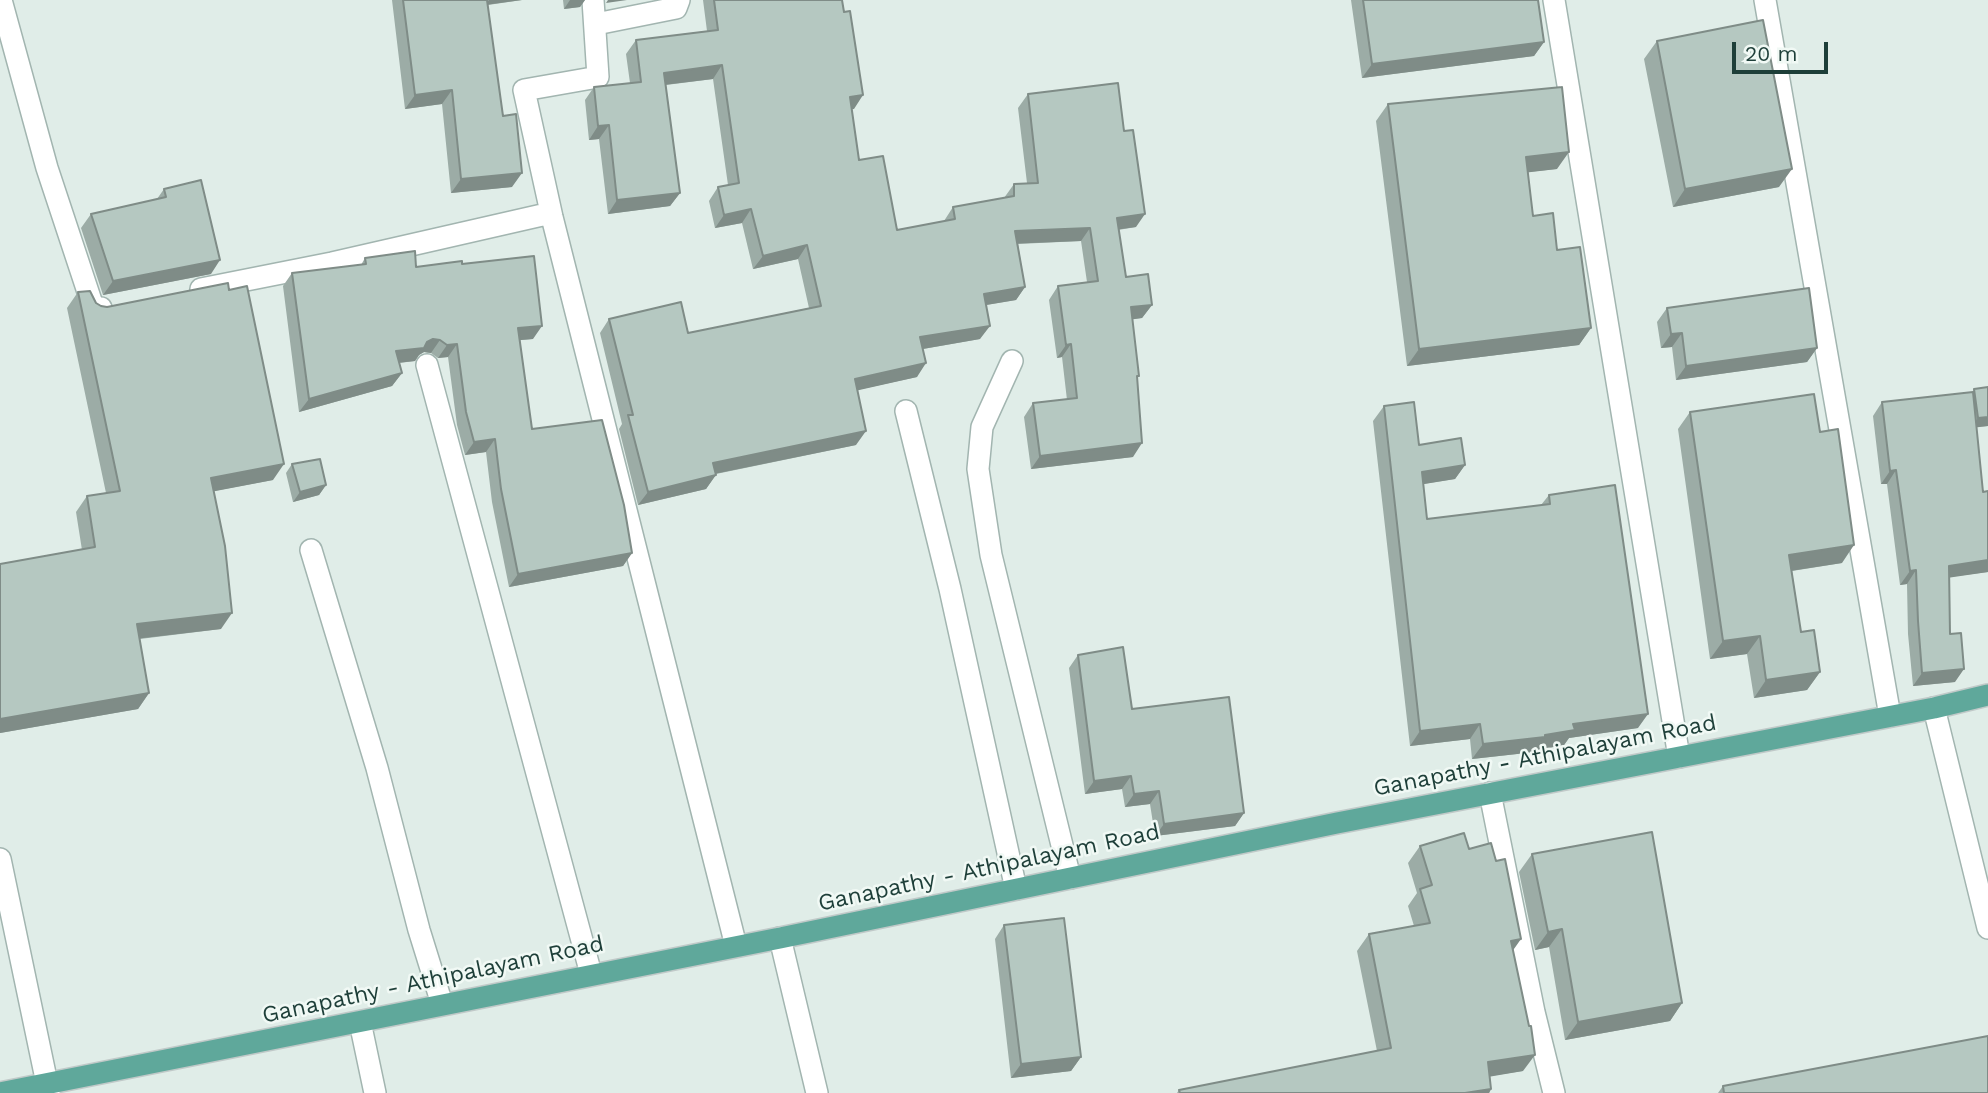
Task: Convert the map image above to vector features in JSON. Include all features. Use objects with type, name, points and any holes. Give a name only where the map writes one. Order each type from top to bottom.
[{"type":"main road","name":"Ganapathy - Athipalayam Road","points":[[0,1093],[48,1088],[442,1004],[1490,793],[1934,708],[1988,695]]},
{"type":"street","points":[[1,0],[47,168],[94,310],[120,305]]},
{"type":"street","points":[[593,0],[598,77],[524,90],[551,213],[736,946]]},
{"type":"street","points":[[596,24],[676,8],[679,0]]},
{"type":"street","points":[[1554,0],[1679,757]]},
{"type":"street","points":[[1765,0],[1890,716]]},
{"type":"street","points":[[186,292],[332,263],[551,213]]},
{"type":"street","points":[[1012,361],[982,427],[978,469],[991,555],[1070,878]]},
{"type":"street","points":[[427,365],[591,974]]},
{"type":"street","points":[[906,411],[950,589],[1016,889]]},
{"type":"street","points":[[311,550],[377,768],[419,930],[442,1004]]},
{"type":"street","points":[[1934,708],[1988,928]]},
{"type":"street","points":[[1490,793],[1534,1012],[1554,1093]]},
{"type":"street","points":[[0,859],[48,1088]]},
{"type":"street","points":[[780,938],[817,1093]]},
{"type":"street","points":[[360,1022],[375,1093]]},
{"type":"building","points":[[403,0],[487,0],[503,116],[516,114],[522,173],[461,179],[452,90],[415,95]]},
{"type":"building","points":[[714,0],[842,0],[844,12],[850,11],[863,95],[850,97],[859,160],[883,156],[897,230],[955,219],[953,207],[1014,196],[1014,184],[1038,183],[1028,94],[1118,83],[1124,131],[1133,130],[1145,214],[1117,218],[1126,277],[1148,274],[1152,305],[1131,307],[1139,376],[1142,443],[1040,456],[1033,403],[1077,398],[1071,344],[1066,345],[1058,286],[1098,281],[1090,228],[1015,231],[1025,287],[984,294],[990,326],[920,337],[926,363],[855,379],[866,431],[713,463],[716,475],[648,492],[628,415],[633,415],[609,319],[681,302],[688,333],[821,306],[807,245],[763,256],[751,209],[724,215],[718,187],[739,183],[722,65],[664,73],[680,193],[617,200],[609,125],[598,126],[594,87],[641,82],[636,40],[718,30]]},
{"type":"building","points":[[1363,0],[1538,0],[1544,42],[1372,64]]},
{"type":"building","points":[[1763,20],[1792,169],[1685,189],[1657,41]]},
{"type":"building","points":[[1562,87],[1569,152],[1526,157],[1533,216],[1553,213],[1557,250],[1580,247],[1591,328],[1419,349],[1388,104]]},
{"type":"building","points":[[201,180],[220,260],[113,281],[91,214],[166,197],[164,189]]},
{"type":"building","points":[[415,251],[416,267],[534,256],[542,326],[518,328],[532,429],[602,420],[624,505],[632,553],[518,574],[501,489],[495,439],[474,442],[466,412],[457,344],[447,345],[433,339],[427,342],[424,348],[396,351],[402,373],[309,399],[292,273],[366,264],[365,258]]},
{"type":"building","points":[[228,283],[229,290],[247,286],[284,464],[211,478],[225,546],[232,613],[137,624],[149,693],[0,719],[0,564],[95,547],[87,496],[120,491],[78,292],[90,291],[96,303],[107,307]]},
{"type":"building","points":[[1809,288],[1817,348],[1686,366],[1682,333],[1671,334],[1667,308]]},
{"type":"building","points":[[1988,387],[1988,417],[1978,418],[1974,389]]},
{"type":"building","points":[[1973,392],[1983,492],[1988,491],[1988,560],[1949,566],[1950,634],[1961,633],[1964,669],[1922,673],[1916,570],[1910,571],[1896,470],[1890,471],[1882,402]]},
{"type":"building","points":[[1814,394],[1820,432],[1838,429],[1854,545],[1789,555],[1801,632],[1814,630],[1820,672],[1766,680],[1760,636],[1723,641],[1690,412]]},
{"type":"building","points":[[1414,402],[1419,445],[1461,438],[1465,465],[1422,472],[1427,519],[1550,504],[1549,495],[1615,485],[1648,714],[1573,724],[1575,730],[1545,737],[1483,744],[1480,724],[1420,731],[1384,406]]},
{"type":"building","points":[[320,459],[326,485],[300,492],[292,464]]},
{"type":"building","points":[[1123,647],[1132,709],[1229,697],[1244,813],[1164,824],[1159,791],[1134,794],[1131,776],[1094,781],[1078,655]]},
{"type":"building","points":[[1652,832],[1682,1003],[1578,1022],[1562,929],[1548,932],[1532,854]]},
{"type":"building","points":[[1464,833],[1469,849],[1491,843],[1496,861],[1505,859],[1521,939],[1511,941],[1535,1055],[1488,1062],[1491,1089],[1465,1093],[1180,1093],[1179,1090],[1391,1048],[1369,934],[1430,923],[1420,889],[1432,885],[1420,846]]},
{"type":"building","points":[[1064,918],[1081,1057],[1021,1064],[1004,925]]},
{"type":"building","points":[[1988,1036],[1988,1093],[1724,1093],[1723,1086]]}]
